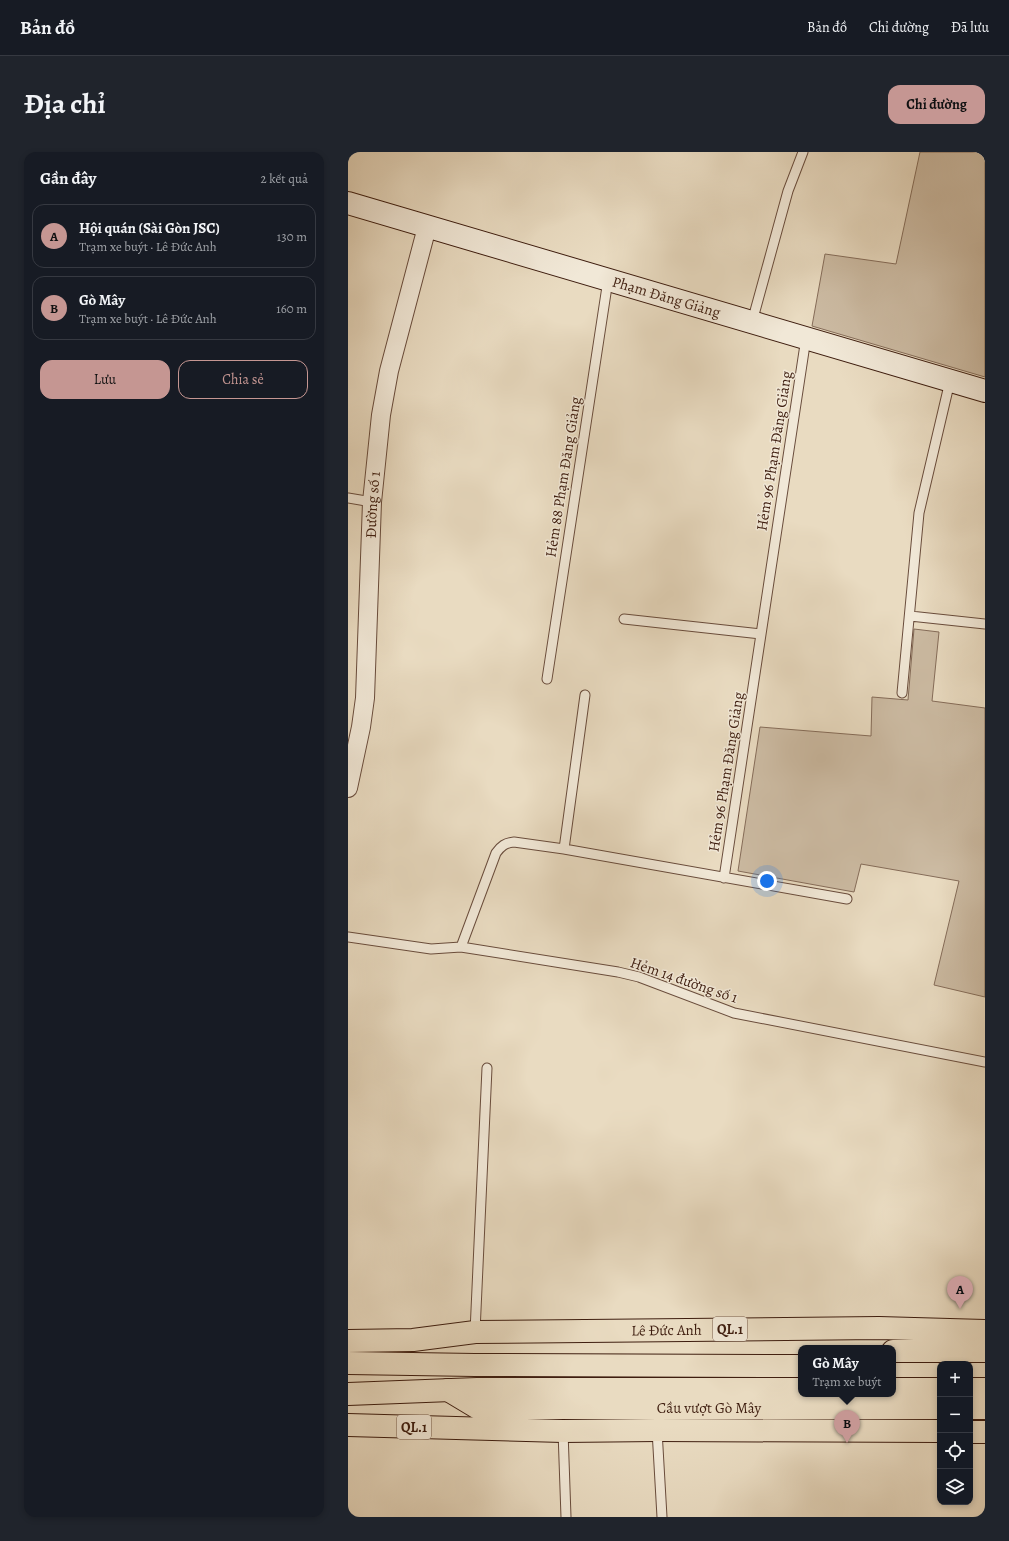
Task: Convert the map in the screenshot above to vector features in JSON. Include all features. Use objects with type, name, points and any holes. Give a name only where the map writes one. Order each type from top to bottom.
[{"type":"highway","name":"Lê Đức Anh","points":[[348,1363],[443,1365],[475,1350],[879,1328],[985,1331]]},
{"type":"highway","name":"QL.1","points":[[348,1341],[413,1340],[444,1336],[475,1350],[798,1366]]},
{"type":"highway","name":"QL.1","points":[[475,1350],[798,1351]]},
{"type":"highway","points":[[896,1351],[985,1351]]},
{"type":"highway","points":[[896,1366],[937,1366]]},
{"type":"highway","points":[[973,1366],[985,1366]]},
{"type":"highway","name":"Cầu vượt Gò Mây","points":[[478,1398],[798,1389]]},
{"type":"highway","points":[[896,1389],[937,1389]]},
{"type":"highway","points":[[973,1389],[985,1389]]},
{"type":"highway","points":[[348,1394],[448,1390],[478,1398]]},
{"type":"highway","name":"QL.1","points":[[449,1428],[478,1398]]},
{"type":"highway","name":"Cầu vượt Gò Mây","points":[[478,1398],[937,1408]]},
{"type":"highway","points":[[973,1408],[985,1408]]},
{"type":"highway","name":"QL.1","points":[[348,1425],[564,1431],[937,1431]]},
{"type":"highway","points":[[973,1432],[985,1432]]},
{"type":"street","name":"Phạm Đăng Giảng","points":[[348,203],[985,391]]},
{"type":"street","name":"Đường số 1","points":[[348,788],[361,727],[365,698],[372,502],[381,415],[389,372],[427,227]]},
{"type":"lane","points":[[752,322],[788,190],[803,152]]},
{"type":"lane","name":"Hẻm 88 Phạm Đăng Giảng","points":[[547,679],[608,280]]},
{"type":"lane","name":"Hẻm 96 Phạm Đăng Giảng","points":[[724,878],[806,338]]},
{"type":"lane","points":[[902,693],[919,513],[950,381]]},
{"type":"lane","points":[[348,498],[372,502]]},
{"type":"lane","points":[[910,616],[985,624]]},
{"type":"lane","points":[[624,619],[761,634]]},
{"type":"lane","points":[[564,849],[585,695]]},
{"type":"lane","points":[[461,947],[496,854],[503,844],[514,842],[564,849],[846,899]]},
{"type":"lane","name":"Hẻm 14 đường số 1","points":[[348,937],[431,949],[461,947],[618,972],[639,977],[734,1013],[985,1062]]},
{"type":"lane","points":[[475,1350],[487,1068]]},
{"type":"lane","points":[[657,1430],[662,1517]]},
{"type":"lane","points":[[564,1431],[566,1517]]},
{"type":"shaded area","points":[[920,152],[985,152],[985,377],[812,326],[825,254],[896,264]]},
{"type":"shaded area","points":[[914,629],[939,632],[932,701],[985,708],[985,997],[934,985],[959,881],[861,864],[854,892],[738,871],[760,727],[871,736],[872,697],[908,700]]},
{"type":"place","name":"Hội quán (Sài Gòn JSC)","points":[[960,1309]]},
{"type":"place","name":"Gò Mây","points":[[847,1443]]}]
